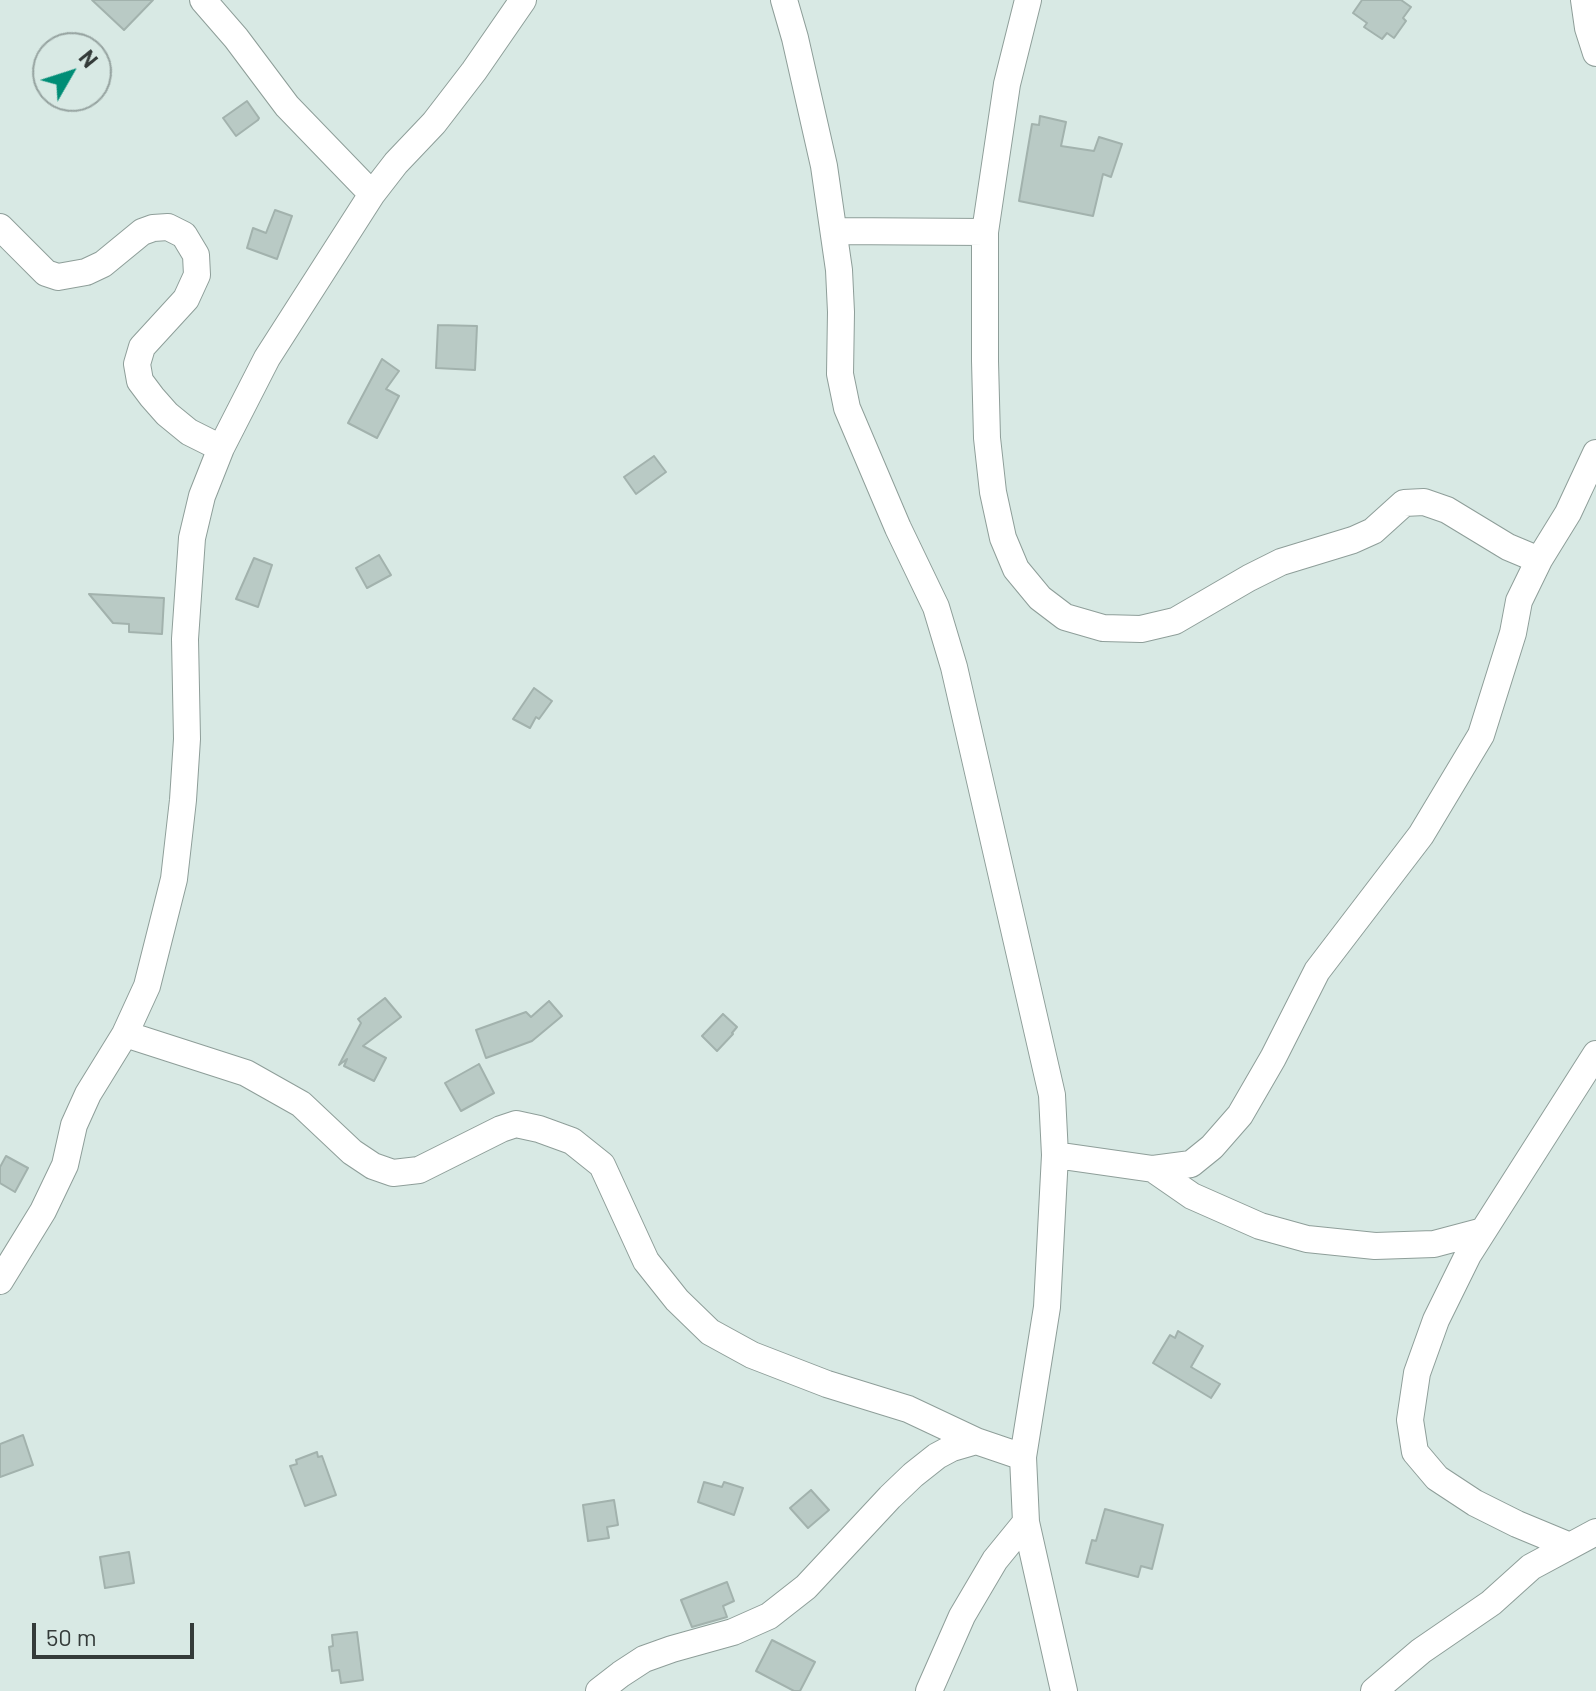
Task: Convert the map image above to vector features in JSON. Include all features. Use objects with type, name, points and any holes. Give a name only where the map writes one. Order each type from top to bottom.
[{"type":"street","points":[[203,0],[287,106],[372,194]]},
{"type":"street","points":[[0,1281],[43,1211],[65,1165],[74,1125],[88,1094],[125,1034],[147,986],[174,879],[183,800],[186,754],[185,639],[192,538],[202,496],[221,448],[267,358],[372,194],[434,123],[523,0]]},
{"type":"street","points":[[784,0],[824,166],[839,270],[840,374],[847,408],[898,528],[936,607],[954,667],[1052,1095],[1055,1155],[1047,1307],[1023,1457],[1026,1522],[1064,1691]]},
{"type":"street","points":[[1028,0],[1007,84],[985,232],[987,438],[993,492],[1003,538],[1016,569],[1040,598],[1065,617],[1103,628],[1141,629],[1175,621],[1281,562],[1373,531],[1404,503],[1424,502],[1447,510],[1508,547],[1539,560]]},
{"type":"street","points":[[1584,0],[1596,53]]},
{"type":"street","points":[[0,227],[46,273],[58,277],[86,272],[103,264],[142,232],[153,228],[168,227],[184,235],[196,255],[197,275],[186,299],[142,347],[137,364],[140,381],[167,414],[189,432],[221,448]]},
{"type":"street","points":[[834,231],[985,232]]},
{"type":"street","points":[[1055,1155],[1153,1169],[1191,1164],[1212,1147],[1240,1115],[1317,971],[1421,835],[1481,735],[1513,633],[1519,601],[1539,560],[1568,513],[1596,453]]},
{"type":"street","points":[[125,1034],[246,1073],[301,1104],[352,1152],[373,1166],[393,1173],[419,1170],[516,1124],[572,1141],[602,1165],[646,1261],[677,1300],[710,1332],[752,1355],[827,1384],[908,1409],[976,1441],[1023,1457]]},
{"type":"street","points":[[1570,1546],[1475,1503],[1437,1478],[1415,1452],[1410,1420],[1417,1373],[1436,1320],[1468,1255],[1596,1054]]},
{"type":"street","points":[[1153,1169],[1192,1196],[1260,1226],[1307,1239],[1375,1246],[1434,1244],[1483,1231]]},
{"type":"street","points":[[599,1691],[644,1659],[733,1632],[769,1616],[806,1587],[913,1475],[937,1456],[976,1441]]},
{"type":"street","points":[[929,1691],[962,1616],[995,1560],[1026,1522]]},
{"type":"street","points":[[1374,1691],[1421,1651],[1491,1603],[1531,1567],[1596,1532]]},
{"type":"building","points":[[92,0],[153,0],[124,30]]},
{"type":"building","points":[[1362,0],[1401,0],[1411,7],[1394,38],[1387,33],[1382,39],[1364,27],[1367,23],[1353,13]]},
{"type":"building","points":[[247,101],[259,118],[236,136],[223,118]]},
{"type":"building","points":[[1040,116],[1066,122],[1061,146],[1094,151],[1099,137],[1122,144],[1111,177],[1103,174],[1093,216],[1019,201],[1032,124],[1039,125]]},
{"type":"building","points":[[275,210],[292,216],[277,259],[247,248],[253,228],[266,233]]},
{"type":"building","points":[[438,325],[477,326],[475,370],[436,368]]},
{"type":"building","points":[[382,359],[399,371],[386,389],[399,396],[377,438],[348,423]]},
{"type":"building","points":[[654,456],[666,472],[636,494],[624,477]]},
{"type":"building","points":[[379,555],[391,575],[367,588],[356,568]]},
{"type":"building","points":[[254,558],[272,565],[258,607],[236,599]]},
{"type":"building","points":[[89,594],[164,598],[162,634],[129,632],[129,624],[113,623]]},
{"type":"building","points":[[534,688],[552,701],[530,728],[513,719]]},
{"type":"building","points":[[385,998],[401,1017],[363,1046],[386,1058],[374,1081],[344,1066],[347,1059],[339,1065],[361,1023],[358,1019]]},
{"type":"building","points":[[549,1001],[562,1016],[532,1041],[486,1058],[476,1030],[526,1012],[531,1017]]},
{"type":"building","points":[[723,1014],[737,1027],[717,1051],[702,1036]]},
{"type":"building","points":[[479,1064],[494,1093],[461,1111],[445,1083]]},
{"type":"building","points":[[6,1156],[28,1168],[15,1192],[0,1183],[0,1167]]},
{"type":"building","points":[[1178,1331],[1203,1346],[1191,1367],[1220,1384],[1211,1398],[1153,1363],[1170,1335],[1175,1338]]},
{"type":"building","points":[[23,1435],[33,1465],[0,1477],[0,1444]]},
{"type":"building","points":[[317,1452],[318,1457],[322,1456],[336,1495],[305,1506],[290,1466],[297,1464],[296,1460]]},
{"type":"building","points":[[704,1482],[722,1487],[724,1482],[743,1488],[734,1515],[698,1502]]},
{"type":"building","points":[[811,1490],[829,1510],[808,1528],[790,1508]]},
{"type":"building","points":[[614,1500],[618,1525],[607,1527],[609,1538],[588,1541],[583,1505]]},
{"type":"building","points":[[1105,1509],[1163,1525],[1152,1569],[1141,1566],[1138,1577],[1086,1563]]},
{"type":"building","points":[[129,1552],[134,1583],[105,1588],[100,1557]]},
{"type":"building","points":[[727,1582],[734,1601],[723,1606],[727,1617],[692,1627],[681,1600]]},
{"type":"building","points":[[357,1632],[363,1680],[341,1683],[339,1670],[332,1671],[329,1647],[333,1646],[332,1635]]},
{"type":"building","points":[[772,1640],[815,1662],[800,1691],[794,1691],[756,1671]]}]
